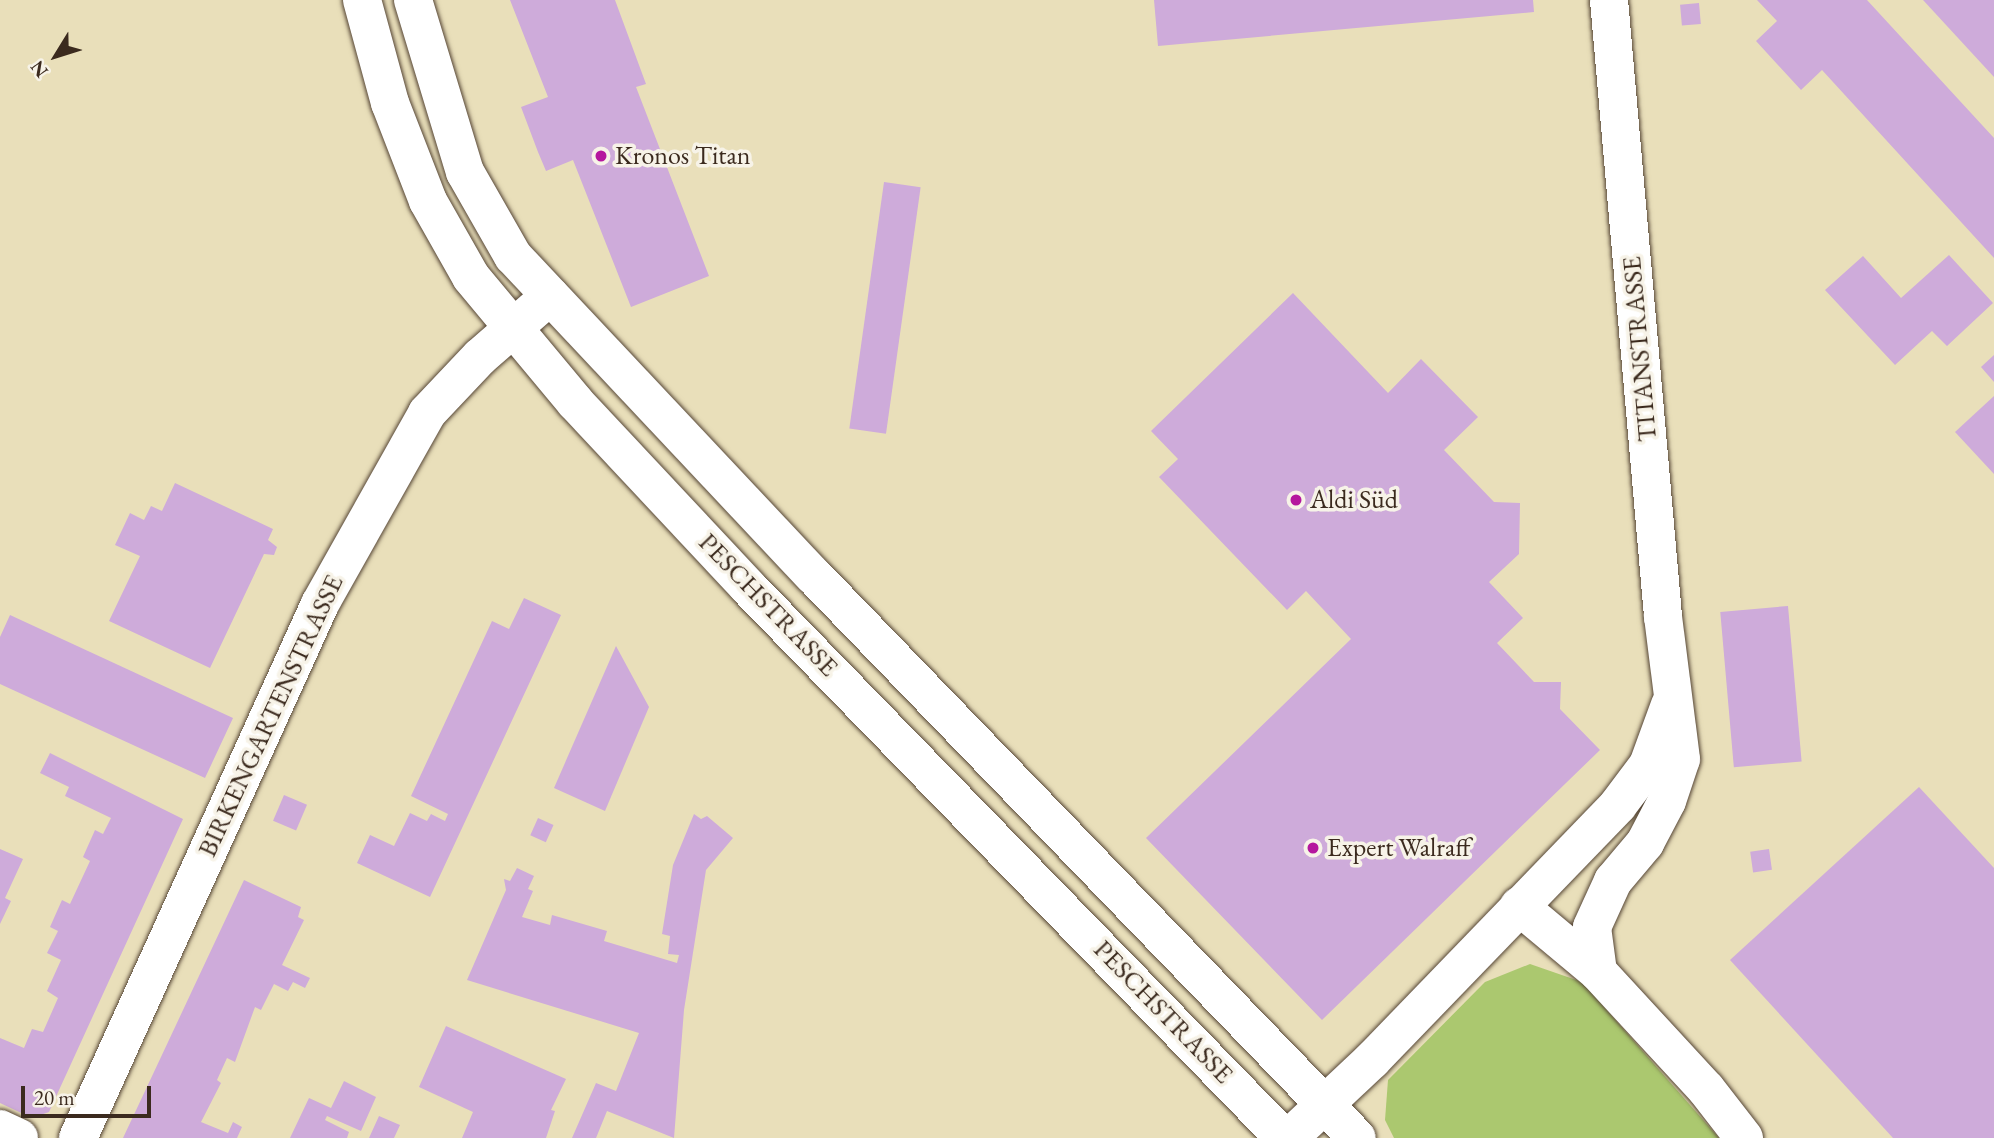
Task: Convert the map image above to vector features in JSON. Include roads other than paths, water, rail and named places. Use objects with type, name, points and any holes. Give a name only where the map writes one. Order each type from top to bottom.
[{"type":"main road","name":"PESCHSTRASSE","points":[[362,0],[390,103],[428,201],[471,276],[575,402],[747,586],[1287,1138]]},
{"type":"main road","name":"PESCHSTRASSE","points":[[413,0],[465,172],[513,256],[1357,1138]]},
{"type":"main road","name":"TITANSTRASSE","points":[[1598,972],[1592,927],[1613,881],[1645,842],[1667,801],[1681,759],[1672,698],[1609,0]]},
{"type":"main road","name":"BIRKENGARTENSTRASSE","points":[[78,1138],[320,604],[427,413],[514,327],[550,296]]},
{"type":"main road","name":"TITANSTRASSE","points":[[1287,1138],[1325,1104],[1618,805],[1648,765],[1662,738],[1672,698]]},
{"type":"main road","points":[[1519,906],[1598,972],[1706,1089],[1744,1138]]},
{"type":"main road","points":[[0,1129],[19,1138]]},
{"type":"place","name":"Kronos Titan","points":[[601,156]]},
{"type":"place","name":"Aldi Süd","points":[[1296,500]]},
{"type":"place","name":"Expert Walraff","points":[[1313,848]]}]
